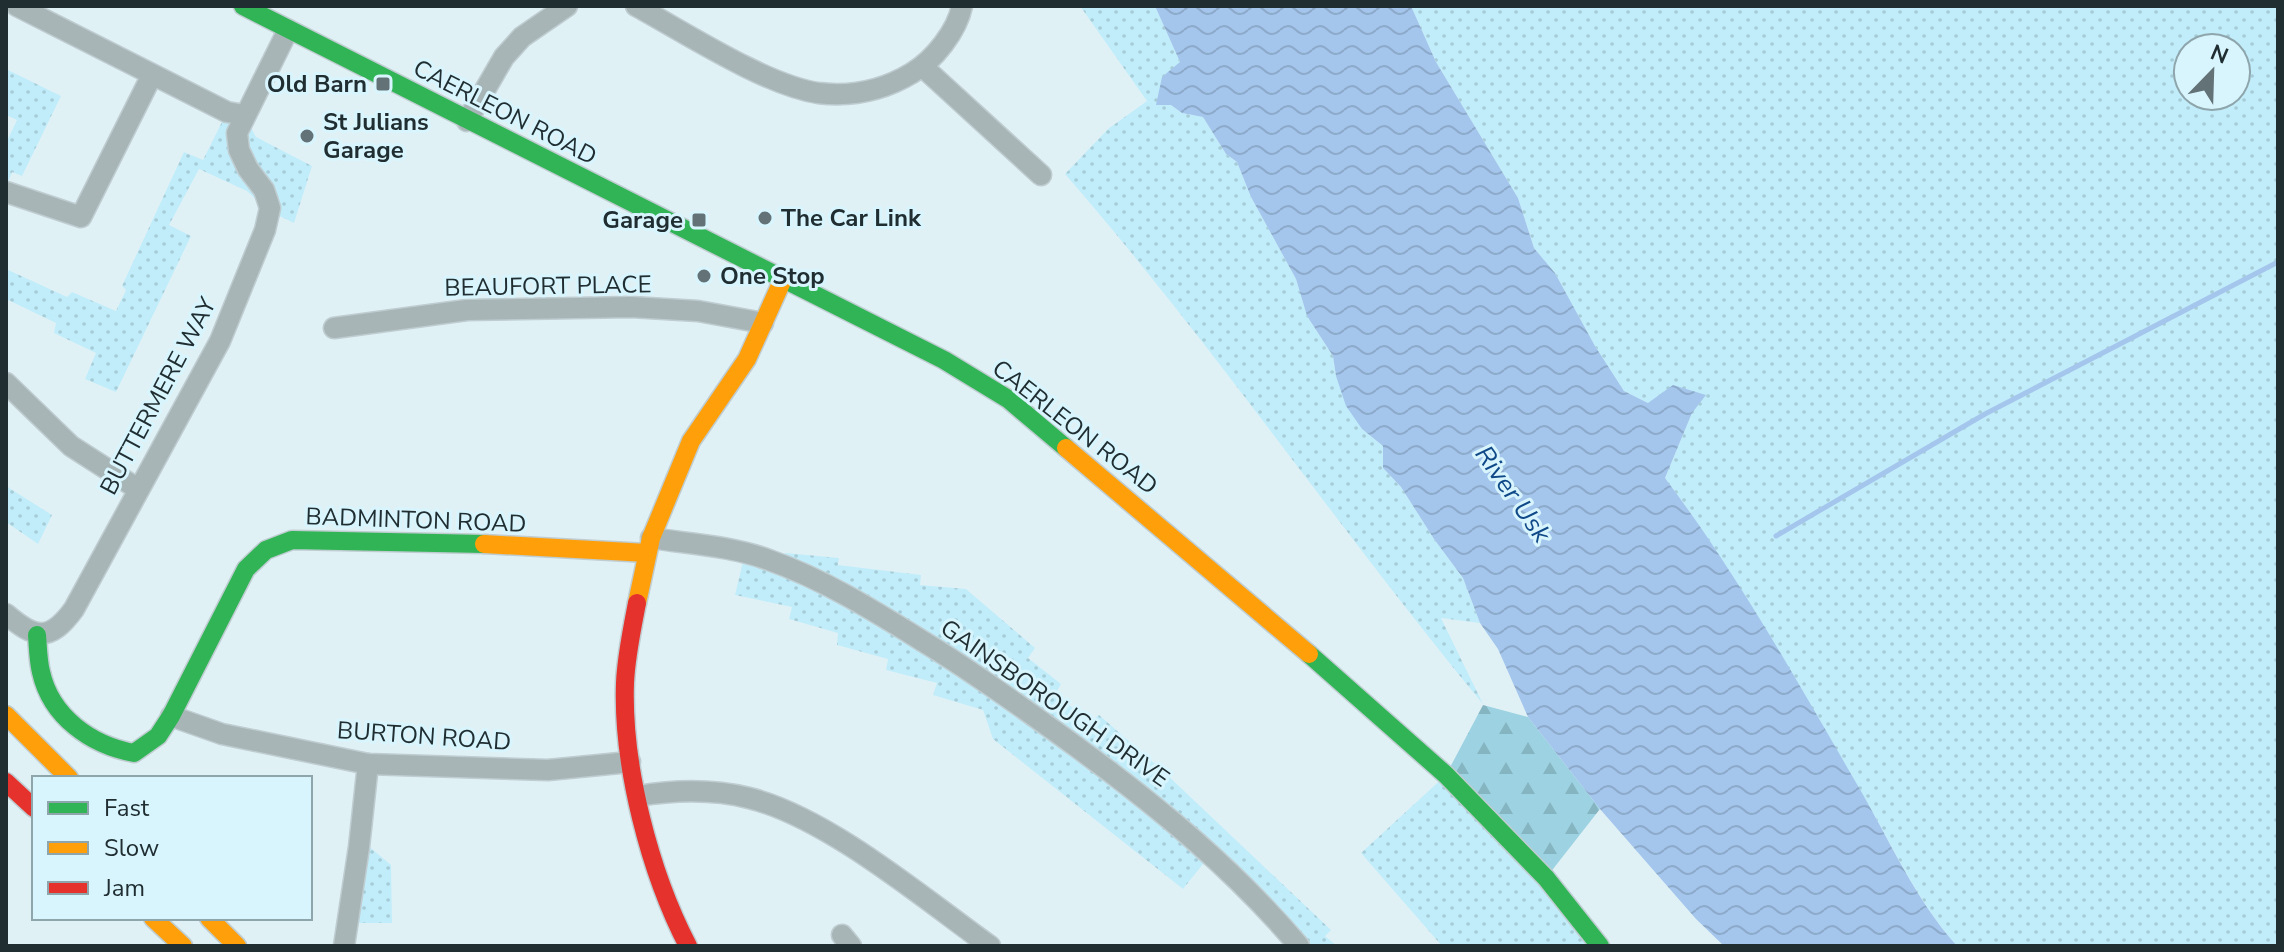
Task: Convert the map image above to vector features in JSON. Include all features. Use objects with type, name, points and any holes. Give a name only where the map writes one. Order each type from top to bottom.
[{"type":"main road","name":"CAERLEON ROAD","points":[[243,6],[467,121],[784,277],[944,360],[1008,399],[1237,591],[1446,775],[1546,878],[1600,946]]},
{"type":"main road","points":[[688,946],[659,879],[638,796],[630,762],[625,683],[649,546],[691,441],[747,359],[784,277]]},
{"type":"main road","name":"BADMINTON ROAD","points":[[37,635],[42,676],[65,719],[104,747],[134,753],[158,736],[246,569],[273,544],[292,540],[649,546]]},
{"type":"main road","points":[[6,715],[67,776]]},
{"type":"main road","points":[[6,734],[55,776]]},
{"type":"main road","points":[[6,782],[32,806]]},
{"type":"main road","points":[[155,920],[183,946]]},
{"type":"main road","points":[[211,920],[237,946]]},
{"type":"street","points":[[17,6],[227,112],[244,115],[288,30]]},
{"type":"street","points":[[467,121],[504,57],[522,37],[567,6]]},
{"type":"street","points":[[636,6],[754,70],[816,93],[847,94],[878,89],[923,67],[944,43],[962,6]]},
{"type":"street","points":[[923,67],[1041,175]]},
{"type":"street","points":[[6,192],[81,217],[152,75]]},
{"type":"street","name":"BUTTERMERE WAY","points":[[37,635],[62,625],[74,609],[220,341],[265,230],[270,208],[239,150],[237,133],[244,115]]},
{"type":"street","name":"BEAUFORT PLACE","points":[[334,328],[467,310],[631,307],[698,311],[763,323]]},
{"type":"street","points":[[6,383],[71,446],[138,489]]},
{"type":"street","name":"GAINSBOROUGH DRIVE","points":[[649,546],[727,549],[769,560],[825,585],[883,617],[990,683],[1172,819],[1224,866],[1299,946]]},
{"type":"street","points":[[6,614],[37,635]]},
{"type":"street","name":"BURTON ROAD","points":[[171,716],[222,734],[368,764],[548,770],[630,762]]},
{"type":"street","points":[[344,946],[368,764]]},
{"type":"street","points":[[638,796],[658,792],[718,792],[751,798],[783,810],[825,831],[880,867],[988,946]]},
{"type":"shaded area","points":[[1080,6],[1155,6],[1180,62],[1171,105],[1182,113],[1203,117],[1226,154],[1237,162],[1251,197],[1296,279],[1307,316],[1333,356],[1336,376],[1362,429],[1383,446],[1383,468],[1401,487],[1463,578],[1480,623],[1441,618],[1483,704],[1173,304],[1065,174],[1108,129],[1147,101]]},
{"type":"shaded area","points":[[1411,6],[2278,6],[2278,946],[1957,946],[1917,891],[1768,632],[1665,478],[1692,413],[1648,403],[1624,391],[1555,273],[1534,248],[1518,198],[1436,62]]},
{"type":"shaded area","points":[[6,69],[61,96],[22,176],[12,172],[6,187],[6,143],[17,120],[6,115]]},
{"type":"shaded area","points":[[227,112],[244,115],[256,137],[312,166],[294,223],[269,211],[247,191],[199,169],[169,225],[191,236],[116,392],[85,379],[96,353],[54,333],[56,323],[6,299],[6,269],[67,297],[72,292],[116,311],[126,290],[122,286],[184,152],[203,160]]},
{"type":"shaded area","points":[[6,486],[52,515],[38,544],[6,522]]},
{"type":"shaded area","points":[[745,553],[769,560],[786,553],[839,558],[838,565],[921,575],[920,585],[966,589],[1035,648],[1028,658],[1061,684],[1056,693],[1089,723],[1099,715],[1163,771],[1331,930],[1325,936],[1337,946],[1299,946],[1211,854],[1183,889],[993,739],[983,710],[933,695],[937,683],[886,670],[888,659],[837,645],[838,633],[789,619],[792,607],[735,595]]},
{"type":"shaded area","points":[[1446,775],[1600,946],[1442,946],[1361,853]]},
{"type":"shaded area","points":[[360,839],[391,865],[392,923],[348,923]]},
{"type":"green space","points":[[1483,705],[1528,717],[1600,809],[1546,878],[1446,775]]},
{"type":"water","name":"River Usk","points":[[1155,6],[1411,6],[1436,62],[1518,198],[1534,248],[1555,273],[1624,391],[1648,403],[1673,385],[1706,395],[1692,413],[1665,478],[1742,590],[1928,909],[1957,946],[1724,946],[1696,919],[1600,809],[1528,717],[1498,649],[1480,623],[1463,578],[1401,487],[1383,468],[1383,446],[1362,429],[1346,406],[1333,356],[1307,316],[1296,279],[1251,197],[1237,162],[1226,154],[1203,117],[1182,113],[1171,105],[1156,105],[1162,77],[1180,62]]},
{"type":"waterway","points":[[1776,536],[1985,414],[2278,262]]},
{"type":"traffic: fast","points":[[243,6],[944,360],[1008,399],[1066,448]]},
{"type":"traffic: fast","points":[[37,635],[46,688],[63,715],[88,736],[134,753],[158,736],[246,569],[266,550],[292,540],[484,544]]},
{"type":"traffic: fast","points":[[1309,654],[1446,775],[1546,878],[1600,946]]},
{"type":"traffic: slow","points":[[637,603],[651,538],[691,441],[747,359],[784,277]]},
{"type":"traffic: slow","points":[[1066,448],[1309,654]]},
{"type":"traffic: slow","points":[[484,544],[647,553]]},
{"type":"traffic: slow","points":[[6,715],[67,776]]},
{"type":"traffic: slow","points":[[155,920],[183,946]]},
{"type":"traffic: slow","points":[[211,920],[237,946]]},
{"type":"traffic: jam","points":[[637,603],[625,683],[628,749],[651,853],[688,946]]},
{"type":"traffic: jam","points":[[6,782],[32,806]]},
{"type":"place","name":"Old Barn","points":[[383,84]]},
{"type":"place","name":"St Julians Garage","points":[[307,136]]},
{"type":"place","name":"The Car Link","points":[[765,218]]},
{"type":"place","name":"Garage","points":[[699,220]]},
{"type":"place","name":"One Stop","points":[[704,276]]}]
